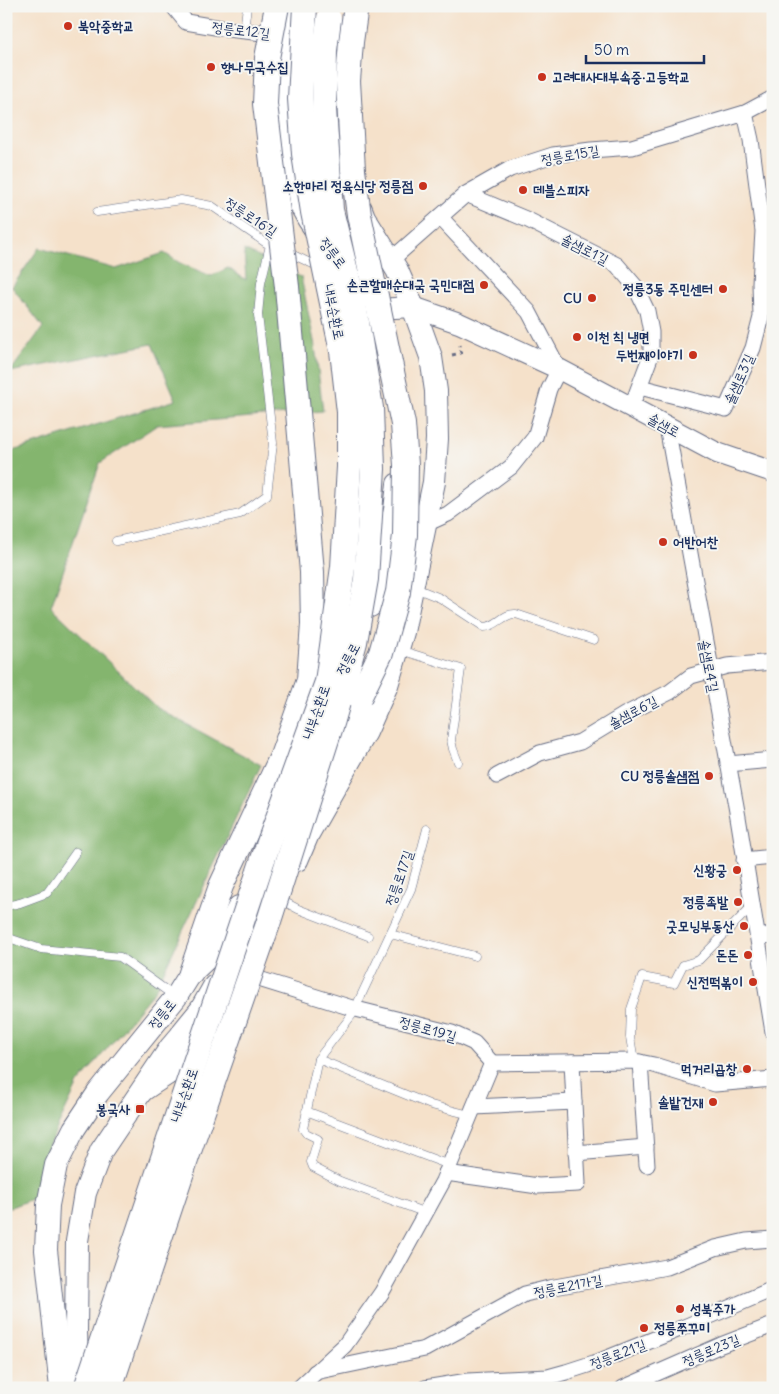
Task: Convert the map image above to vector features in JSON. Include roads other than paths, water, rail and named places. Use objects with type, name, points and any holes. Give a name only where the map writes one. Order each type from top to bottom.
[{"type":"highway","points":[[191,974],[222,886],[282,756],[309,680],[313,624],[312,572],[287,287],[265,104],[267,58],[277,6]]},
{"type":"highway","name":"내부순환로","points":[[86,1388],[262,862],[327,682],[343,567],[350,412],[335,311],[313,212],[304,154],[300,99],[305,6]]},
{"type":"highway","name":"내부순환로","points":[[110,1388],[187,1157],[268,924],[328,738],[355,642],[366,579],[373,470],[371,408],[354,304],[332,210],[326,152],[325,50],[332,6]]},
{"type":"highway","points":[[184,1032],[202,1010],[248,932],[312,807],[359,698],[381,653],[398,592],[405,535],[406,465],[403,424],[359,215],[352,170],[348,81],[356,6]]},
{"type":"main road","name":"정릉로","points":[[61,1388],[46,1250],[48,1205],[56,1165],[74,1129],[98,1093],[176,997],[191,974],[211,954],[225,934],[238,909],[295,754],[318,718],[361,634],[376,587],[394,510],[407,426],[398,362],[391,339],[377,309],[349,280],[309,221],[297,197],[291,177],[285,136],[282,85],[290,6]]},
{"type":"main road","name":"정릉로","points":[[143,1090],[204,1045],[216,1031],[233,995],[246,975],[283,902],[308,834],[366,732],[387,685],[406,652],[413,587],[434,482],[437,439],[436,391],[431,357],[413,307],[397,270],[364,217],[346,159],[339,76],[349,6]]},
{"type":"main road","name":"솔샘로","points":[[377,309],[413,307],[459,323],[559,369],[717,453],[773,472]]},
{"type":"main road","name":"정릉로","points":[[78,1388],[76,1330],[77,1241],[85,1192],[101,1151],[184,1032],[233,995]]},
{"type":"street","name":"정릉로12길","points":[[173,6],[186,22],[244,31],[287,35]]},
{"type":"street","name":"정릉로15길","points":[[390,260],[466,194],[510,169],[553,155],[632,147],[745,113],[773,98]]},
{"type":"street","name":"솔샘로3길","points":[[640,387],[726,409],[753,348],[761,317],[760,283],[763,231],[751,140],[745,113]]},
{"type":"street","name":"솔샘로1길","points":[[466,194],[528,220],[617,265],[635,286],[647,311],[651,332],[651,355],[640,387],[630,406]]},
{"type":"street","points":[[426,524],[448,514],[511,467],[535,437],[549,389],[559,369],[528,312],[440,217]]},
{"type":"street","name":"솔샘로4길","points":[[667,427],[728,764],[773,1032]]},
{"type":"street","name":"솔샘로6길","points":[[497,776],[540,753],[580,742],[626,714],[670,692],[691,676],[727,666],[773,662]]},
{"type":"street","points":[[728,764],[773,760]]},
{"type":"street","points":[[744,860],[773,857]]},
{"type":"street","name":"정릉로19길","points":[[246,975],[353,1009],[452,1033],[474,1044],[492,1063]]},
{"type":"street","points":[[448,1169],[538,1186],[578,1184],[572,1062]]},
{"type":"street","points":[[637,1062],[647,1166]]},
{"type":"street","points":[[299,1388],[345,1346],[382,1292],[448,1169],[492,1063],[637,1062],[654,1064],[715,1084],[773,1079]]},
{"type":"street","points":[[472,1111],[574,1102]]},
{"type":"street","points":[[576,1153],[646,1146]]},
{"type":"street","name":"정릉로21가길","points":[[315,1372],[425,1349],[525,1294],[549,1288],[667,1268],[715,1248],[746,1241],[773,1239]]},
{"type":"street","name":"정릉로21길","points":[[425,1388],[468,1380],[550,1382],[773,1289]]},
{"type":"street","name":"정릉로23길","points":[[623,1388],[773,1324]]},
{"type":"lane","points":[[244,31],[247,6]]},
{"type":"lane","name":"정릉로16길","points":[[96,212],[181,200],[212,206],[270,245],[332,273]]},
{"type":"lane","points":[[116,541],[240,514],[267,495],[273,443],[258,315],[261,283],[270,245]]},
{"type":"lane","points":[[413,587],[444,600],[484,627],[491,626],[505,616],[516,614],[594,640]]},
{"type":"lane","points":[[406,652],[461,669],[451,740],[452,749],[458,762]]},
{"type":"lane","name":"정릉로17길","points":[[353,1009],[414,880],[427,829]]},
{"type":"lane","points":[[6,906],[47,893],[76,852]]},
{"type":"lane","points":[[283,902],[368,936]]},
{"type":"lane","points":[[637,1062],[630,1037],[631,1009],[642,977],[674,983],[683,965],[699,960],[752,906]]},
{"type":"lane","points":[[390,934],[475,956]]},
{"type":"lane","points":[[6,938],[41,949],[120,958],[176,997]]},
{"type":"lane","points":[[353,1009],[348,1022],[318,1059],[303,1128],[304,1131],[318,1139],[311,1162],[313,1167],[340,1181],[426,1213]]},
{"type":"lane","points":[[318,1059],[432,1105],[472,1111]]},
{"type":"lane","points":[[306,1112],[448,1169]]},
{"type":"place","name":"북악중학교","points":[[68,26]]},
{"type":"place","name":"향나무국수집","points":[[211,67]]},
{"type":"place","name":"고려대사대부속중·고등학교","points":[[542,77]]},
{"type":"place","name":"소한마리 정육식당 정릉점","points":[[423,186]]},
{"type":"place","name":"데블스피자","points":[[523,190]]},
{"type":"place","name":"손큰할매순대국 국민대점","points":[[484,285]]},
{"type":"place","name":"정릉3동 주민센터","points":[[723,289]]},
{"type":"place","name":"CU","points":[[592,298]]},
{"type":"place","name":"이천 칙 냉면","points":[[577,337]]},
{"type":"place","name":"두번째이야기","points":[[693,355]]},
{"type":"place","name":"어반어찬","points":[[663,542]]},
{"type":"place","name":"CU 정릉솔샘점","points":[[709,776]]},
{"type":"place","name":"신황궁","points":[[737,870]]},
{"type":"place","name":"정릉족발","points":[[738,902]]},
{"type":"place","name":"굿모닝부동산","points":[[744,926]]},
{"type":"place","name":"돈돈","points":[[748,955]]},
{"type":"place","name":"신전떡볶이","points":[[753,982]]},
{"type":"place","name":"먹거리곱창","points":[[747,1069]]},
{"type":"place","name":"솔밭건재","points":[[713,1102]]},
{"type":"place","name":"봉국사","points":[[140,1109]]},
{"type":"place","name":"성북주가","points":[[680,1309]]},
{"type":"place","name":"정릉쭈꾸미","points":[[644,1328]]}]
